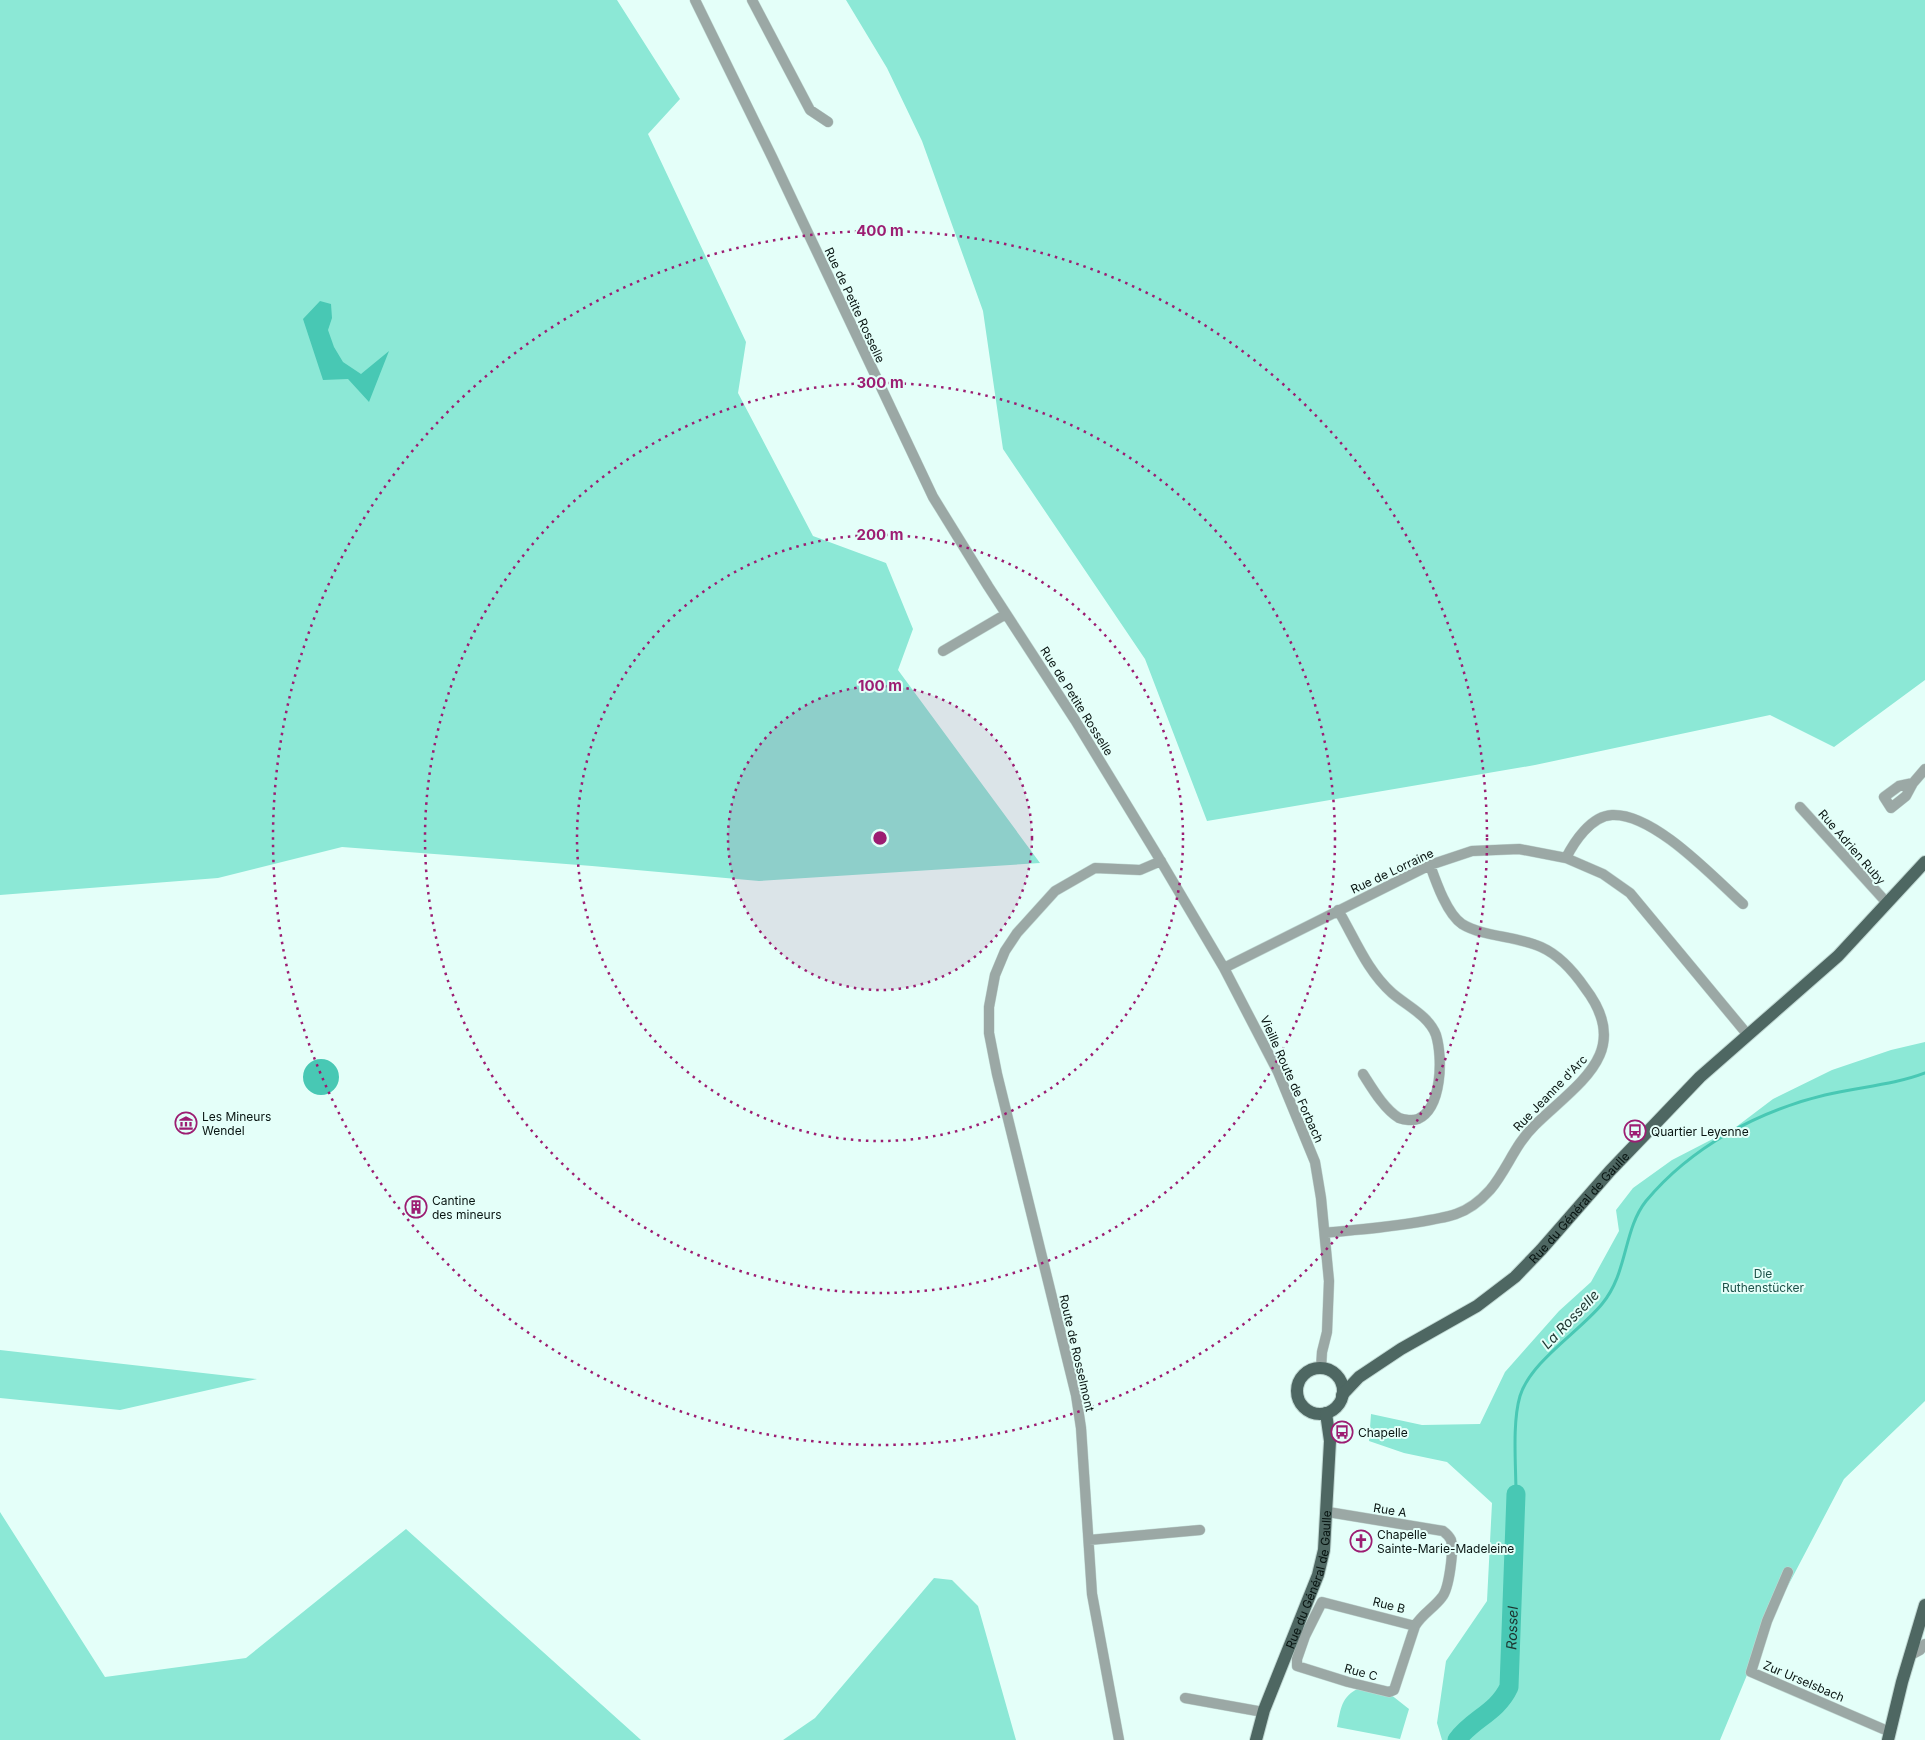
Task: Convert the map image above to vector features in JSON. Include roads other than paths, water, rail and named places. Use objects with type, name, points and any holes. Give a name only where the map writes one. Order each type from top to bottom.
[{"type":"main road","name":"Rue du Général de Gaulle","points":[[1342,1396],[1359,1377],[1401,1349],[1477,1306],[1515,1278],[1610,1171],[1700,1077],[1747,1034],[1797,994],[1838,956],[1925,862]]},
{"type":"main road","points":[[1322,1368],[1330,1370],[1338,1376],[1341,1382],[1342,1396],[1339,1403],[1333,1409],[1326,1413],[1317,1413],[1302,1405],[1298,1397],[1297,1388],[1305,1373],[1313,1369],[1322,1368]]},
{"type":"main road","points":[[1338,1376],[1359,1377]]},
{"type":"main road","name":"Rue du Général de Gaulle","points":[[1256,1740],[1263,1712],[1300,1634],[1324,1550],[1328,1512],[1330,1441],[1326,1413]]},
{"type":"main road","points":[[1889,1736],[1909,1656],[1925,1604]]},
{"type":"street","name":"Rue de Petite Rosselle","points":[[695,0],[772,157],[917,466],[946,520],[1125,802]]},
{"type":"street","points":[[752,0],[810,110],[828,122]]},
{"type":"street","points":[[943,651],[1006,614]]},
{"type":"street","points":[[1913,784],[1925,769]]},
{"type":"street","name":"Vieille Route de Forbach","points":[[1125,802],[1224,968],[1278,1072],[1315,1162],[1326,1233],[1328,1280],[1327,1332],[1322,1352],[1322,1368]]},
{"type":"street","name":"Rue Adrien Ruby","points":[[1800,807],[1887,903]]},
{"type":"street","points":[[1566,858],[1573,844],[1590,824],[1611,815],[1636,820],[1665,835],[1744,904]]},
{"type":"street","name":"Rue de Lorraine","points":[[1224,968],[1430,865],[1472,851],[1519,849],[1566,858],[1604,874],[1630,892],[1747,1034]]},
{"type":"street","name":"Route de Rosselmont","points":[[1119,1740],[1092,1594],[1081,1428],[1076,1395],[997,1074],[989,1033],[989,1007],[995,975],[1005,951],[1017,933],[1055,891],[1095,868],[1140,870],[1161,861]]},
{"type":"street","name":"Rue Jeanne d'Arc","points":[[1326,1233],[1404,1225],[1456,1214],[1474,1204],[1489,1191],[1502,1175],[1518,1145],[1533,1127],[1593,1069],[1602,1053],[1604,1025],[1590,994],[1576,975],[1561,960],[1544,948],[1524,940],[1475,930],[1461,924],[1450,912],[1430,865]]},
{"type":"street","points":[[1338,910],[1368,965],[1393,994],[1429,1023],[1435,1033],[1439,1050],[1435,1099],[1426,1115],[1414,1120],[1400,1118],[1390,1111],[1363,1074]]},
{"type":"street","name":"Rue A","points":[[1328,1512],[1437,1530],[1448,1535]]},
{"type":"street","points":[[1089,1540],[1200,1530]]},
{"type":"street","name":"Rue B","points":[[1300,1634],[1322,1602],[1415,1626],[1419,1619],[1442,1597],[1446,1590],[1452,1549],[1448,1535]]},
{"type":"street","name":"Zur Urselsbach","points":[[1788,1572],[1767,1621],[1751,1672],[1889,1736]]},
{"type":"street","name":"Rue C","points":[[1300,1634],[1296,1666],[1389,1692],[1394,1690],[1415,1626]]},
{"type":"street","points":[[1909,1656],[1920,1650],[1925,1644]]},
{"type":"street","points":[[1185,1698],[1263,1712]]},
{"type":"waterway","name":"La Rosselle","points":[[1516,1494],[1516,1419],[1520,1396],[1526,1383],[1534,1371],[1556,1347],[1602,1304],[1617,1279],[1633,1225],[1639,1212],[1646,1201],[1664,1182],[1705,1148],[1751,1121],[1800,1102],[1825,1095],[1888,1083],[1925,1073]]},
{"type":"waterway","name":"Rossel","points":[[1457,1740],[1498,1703],[1509,1687],[1516,1494]]},
{"type":"place","name":"Les Mineurs Wendel","points":[[186,1123]]},
{"type":"place","name":"Quartier Leyenne","points":[[1635,1131]]},
{"type":"place","name":"Cantine des mineurs","points":[[416,1207]]},
{"type":"place","name":"Chapelle","points":[[1342,1432]]},
{"type":"place","name":"Chapelle Sainte-Marie-Madeleine","points":[[1361,1541]]},
{"type":"park label","name":"Die Ruthenstücker","points":[[1763,1280]]}]
